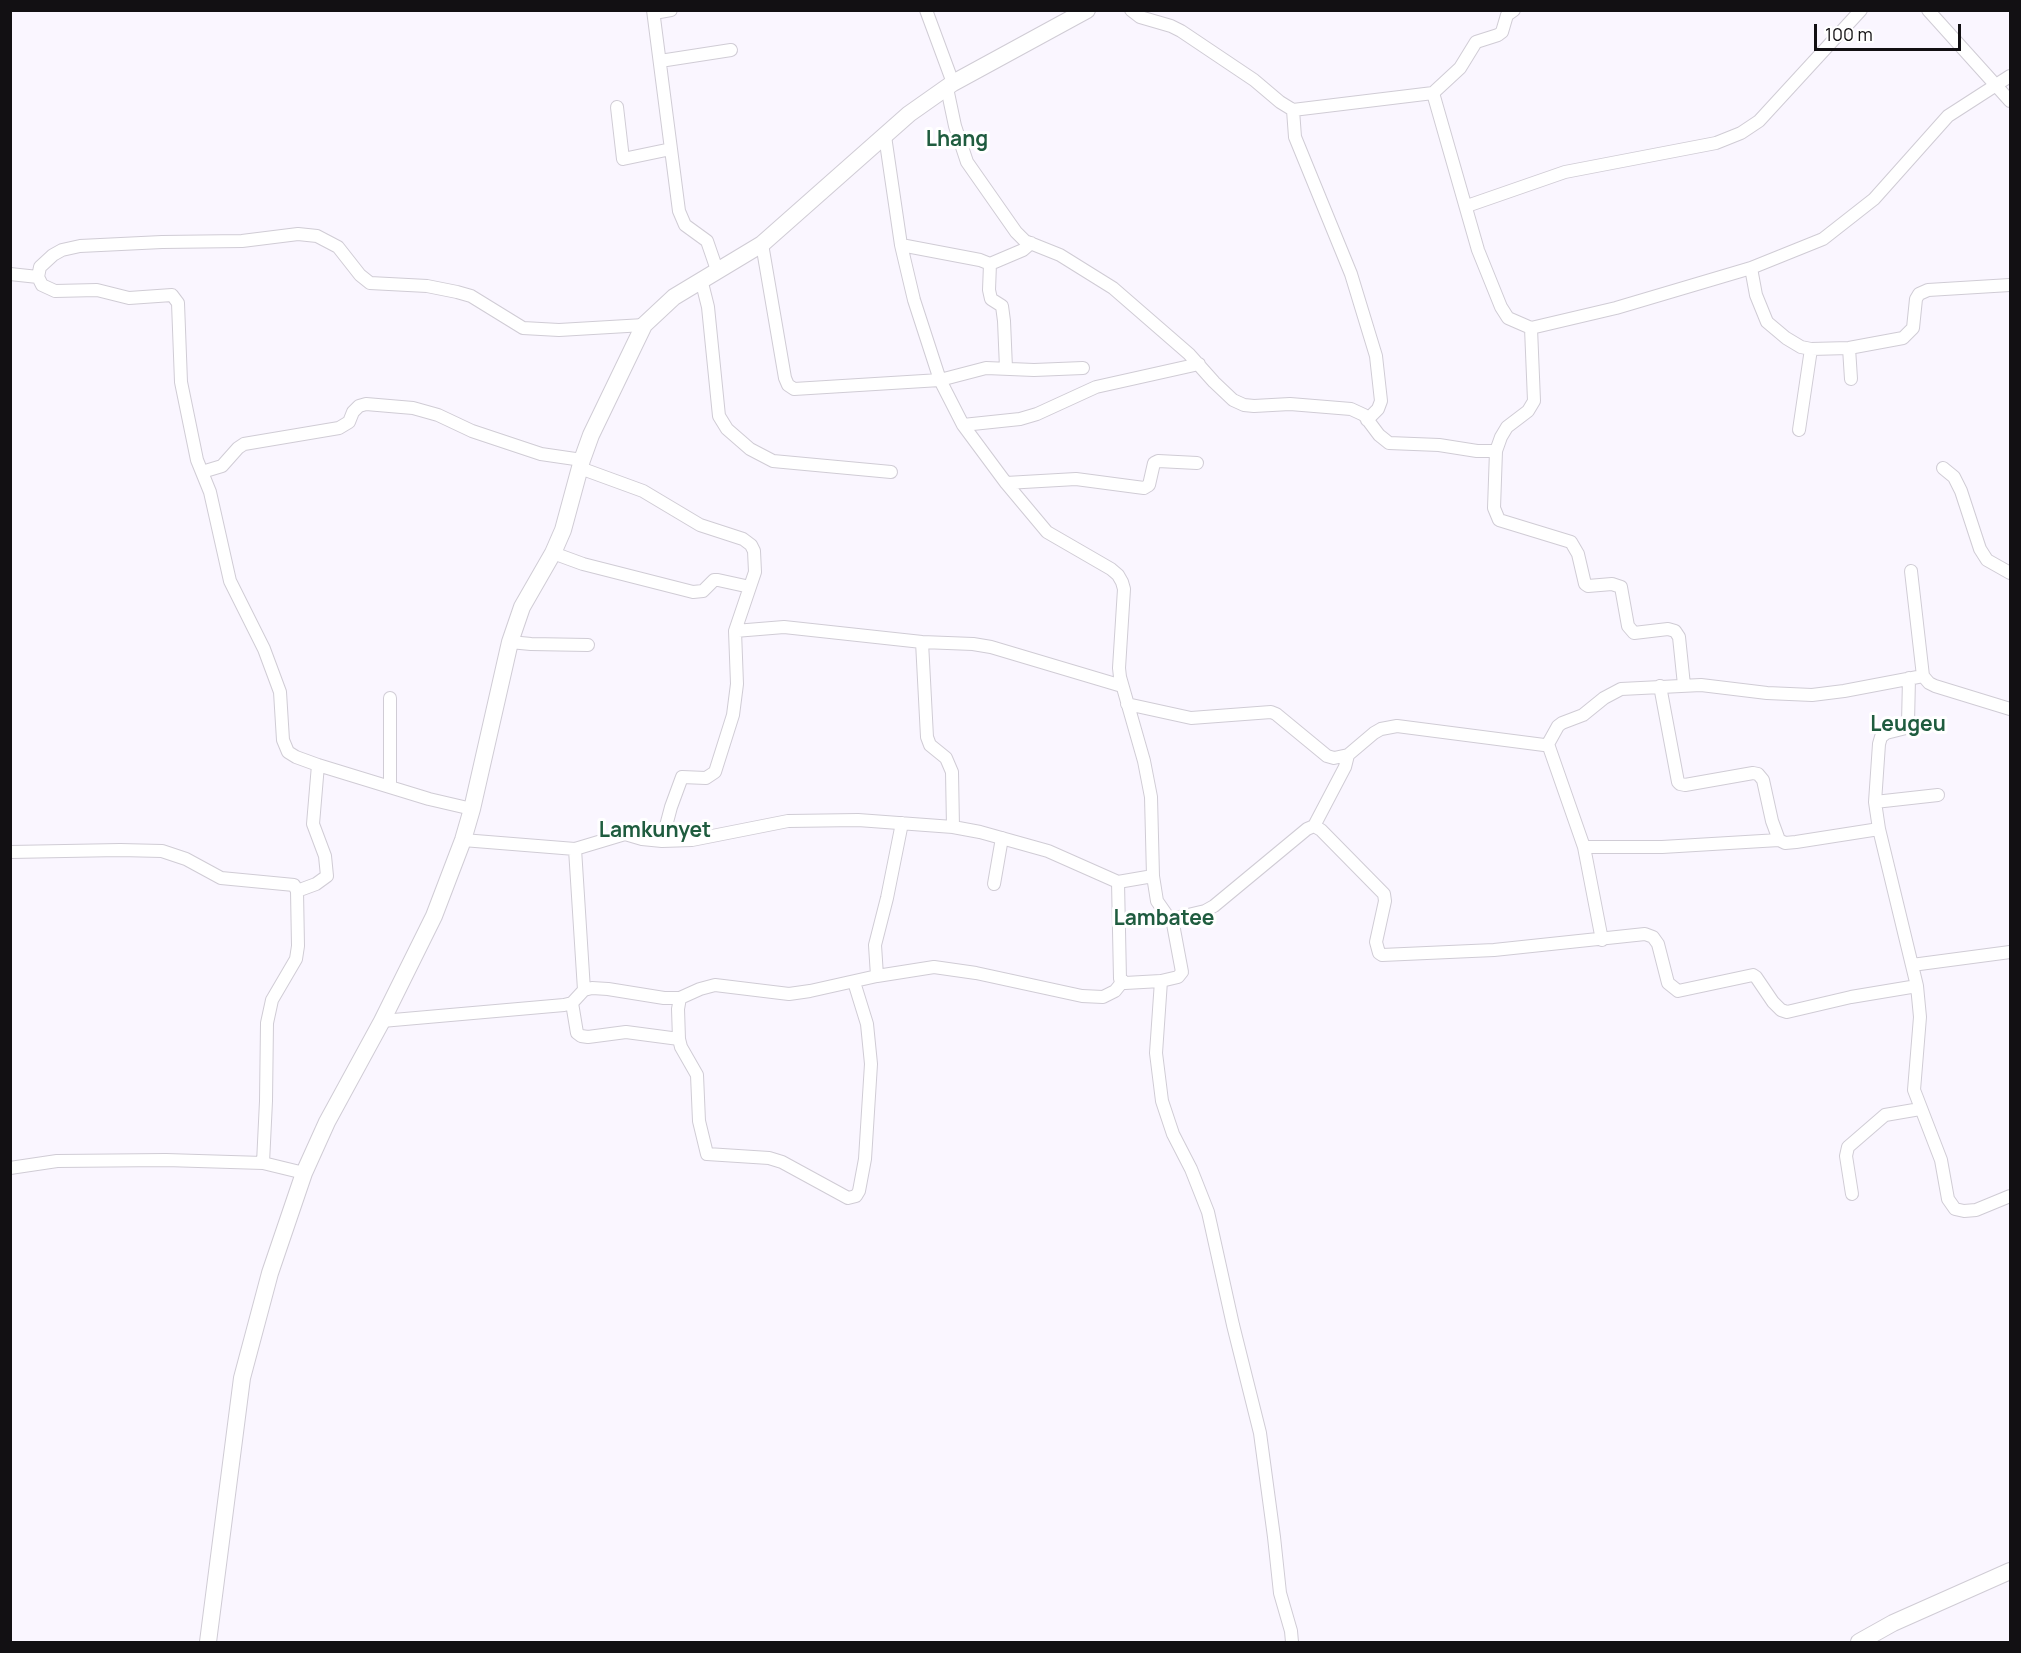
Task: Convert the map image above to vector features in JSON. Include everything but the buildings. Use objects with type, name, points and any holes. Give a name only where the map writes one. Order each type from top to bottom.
[{"type":"street","points":[[671,10],[653,12],[679,211],[686,225],[707,241],[717,270]]},
{"type":"street","points":[[927,10],[950,86],[955,126],[967,162],[1016,232],[1025,241],[1060,255],[1113,288],[1199,364],[1214,382],[1239,403],[1254,406],[1290,404],[1331,406],[1358,411],[1389,443],[1440,445],[1477,451],[1496,451]]},
{"type":"street","points":[[208,1642],[242,1378],[270,1273],[304,1173],[327,1122],[382,1021],[434,916],[463,840],[510,642],[522,607],[553,553],[563,530],[591,435],[644,325],[664,304],[701,279],[762,244],[909,114],[950,86],[1087,10]]},
{"type":"street","points":[[1131,10],[1140,16],[1181,31],[1254,80],[1293,110],[1433,93],[1460,68],[1476,42],[1502,32],[1507,15],[1514,10]]},
{"type":"street","points":[[1467,206],[1565,172],[1716,143],[1741,133],[1759,121],[1861,10]]},
{"type":"street","points":[[1928,10],[2010,101]]},
{"type":"street","points":[[660,61],[731,50]]},
{"type":"street","points":[[1433,93],[1478,250],[1504,313],[1513,321],[1531,328],[1616,308],[1751,268],[1823,239],[1874,199],[1948,116],[2010,76]]},
{"type":"street","points":[[617,107],[623,159],[671,149]]},
{"type":"street","points":[[1293,110],[1295,137],[1351,274],[1373,346],[1381,401],[1378,409],[1367,420]]},
{"type":"street","points":[[885,136],[901,245],[914,300],[940,380],[963,425],[1006,483],[1047,532],[1111,569],[1122,582],[1124,589],[1119,668],[1127,705],[1144,761],[1151,797],[1153,876],[1159,905],[1171,919],[1182,972],[1178,978],[1125,983],[1120,979],[1118,882]]},
{"type":"street","points":[[472,808],[390,787],[296,758],[285,747],[280,692],[264,649],[230,581],[210,492],[197,460],[181,382],[179,306],[175,297],[155,295],[129,298],[97,290],[55,291],[42,285],[38,277],[40,267],[62,250],[80,246],[242,241],[298,234],[317,236],[338,247],[360,275],[370,283],[426,286],[471,296],[523,328],[560,330],[644,325]]},
{"type":"street","points":[[901,245],[980,260],[990,264],[1023,250],[1031,243]]},
{"type":"street","points":[[762,244],[785,378],[791,388],[940,380],[986,368],[1034,370],[1083,368]]},
{"type":"street","points":[[990,264],[991,299],[1002,306],[1006,368]]},
{"type":"street","points":[[1751,268],[1756,295],[1767,322],[1776,332],[1811,349],[1849,348],[1908,335],[1913,328],[1916,299],[1919,294],[1928,290],[2010,285]]},
{"type":"street","points":[[10,274],[38,277]]},
{"type":"street","points":[[701,279],[708,307],[719,416],[727,429],[750,449],[773,461],[891,472]]},
{"type":"street","points":[[1531,328],[1534,400],[1528,411],[1507,427],[1496,451],[1494,508],[1499,520],[1570,542],[1578,554],[1585,584],[1588,586],[1612,584],[1621,587],[1628,626],[1634,633],[1668,629],[1675,632],[1679,637],[1684,685]]},
{"type":"street","points":[[1849,348],[1851,379]]},
{"type":"street","points":[[1799,430],[1811,349]]},
{"type":"street","points":[[963,425],[1020,419],[1037,414],[1096,387],[1199,364]]},
{"type":"street","points":[[202,472],[222,466],[244,444],[339,428],[349,422],[353,412],[359,406],[366,404],[413,408],[438,415],[472,431],[541,454],[581,464],[643,491],[700,525],[742,539],[751,545],[755,572],[735,631],[737,684],[733,716],[715,772],[706,778],[682,777],[662,841]]},
{"type":"street","points":[[1006,483],[1076,479],[1144,488],[1149,485],[1154,463],[1197,463]]},
{"type":"street","points":[[1943,468],[1954,477],[1961,491],[1980,549],[1987,560],[2010,573]]},
{"type":"street","points":[[553,553],[583,564],[693,592],[703,591],[714,580],[750,587]]},
{"type":"street","points":[[1911,571],[1923,675],[1929,683],[1935,686],[2010,710]]},
{"type":"street","points":[[735,631],[784,627],[922,642],[982,645],[1122,686]]},
{"type":"street","points":[[510,642],[588,645]]},
{"type":"street","points":[[922,642],[928,741],[946,759],[952,772],[953,826]]},
{"type":"street","points":[[1602,940],[1584,847],[1548,744],[1558,726],[1583,715],[1612,693],[1628,688],[1701,685],[1767,693],[1812,695],[1923,675]]},
{"type":"street","points":[[1909,678],[1906,728],[1886,733],[1881,737],[1879,744],[1875,802],[1917,986],[1920,1017],[1914,1090],[1941,1160],[1948,1199],[1955,1209],[1976,1210],[2010,1196]]},
{"type":"street","points":[[1660,686],[1680,784],[1758,774],[1763,780],[1772,821],[1779,840]]},
{"type":"street","points":[[390,698],[390,787]]},
{"type":"street","points":[[1127,705],[1191,718],[1271,712],[1327,756],[1334,758],[1348,755],[1374,733],[1397,726],[1540,745],[1548,744]]},
{"type":"street","points":[[1171,919],[1214,906],[1307,829],[1314,826],[1345,767],[1348,755]]},
{"type":"street","points":[[297,891],[316,884],[327,876],[326,856],[313,825],[318,765]]},
{"type":"street","points":[[1875,802],[1938,795]]},
{"type":"street","points":[[463,840],[575,849],[625,834],[662,841],[692,840],[788,821],[858,820],[953,826],[1048,851],[1118,882],[1153,876]]},
{"type":"street","points":[[877,976],[875,945],[902,823]]},
{"type":"street","points":[[1314,826],[1321,830],[1384,894],[1385,901],[1376,942],[1382,956],[1494,950],[1645,934],[1653,937],[1658,944],[1668,983],[1678,991],[1753,975],[1773,1002],[1781,1010],[1787,1012],[1851,997],[1917,986]]},
{"type":"street","points":[[1584,847],[1662,847],[1779,840],[1785,843],[1880,829]]},
{"type":"street","points":[[994,884],[1002,838]]},
{"type":"street","points":[[575,849],[584,990]]},
{"type":"street","points":[[10,852],[162,851],[186,859],[221,878],[291,884],[297,891],[298,946],[296,959],[272,1000],[267,1023],[263,1163]]},
{"type":"street","points":[[1912,965],[2010,952]]},
{"type":"street","points":[[382,1021],[540,1008],[572,1003],[584,990],[600,988],[664,998],[680,998],[715,985],[789,994],[934,967],[976,973],[1082,996],[1103,997],[1114,991],[1123,981]]},
{"type":"street","points":[[680,998],[679,1039],[697,1075],[699,1121],[707,1154],[769,1158],[782,1162],[836,1192],[852,1198],[859,1191],[865,1159],[871,1064],[867,1024],[854,981]]},
{"type":"street","points":[[1161,981],[1156,1053],[1162,1101],[1173,1134],[1191,1169],[1208,1212],[1260,1433],[1280,1593],[1292,1642]]},
{"type":"street","points":[[572,1003],[577,1033],[581,1036],[626,1032],[679,1039]]},
{"type":"street","points":[[1852,1194],[1846,1156],[1848,1147],[1885,1115],[1920,1109]]},
{"type":"street","points":[[10,1168],[57,1161],[166,1160],[263,1163],[304,1173]]},
{"type":"street","points":[[1859,1642],[1893,1623],[2010,1571]]},
{"type":"district","name":"Lhang","points":[[957,140]]},
{"type":"district","name":"Leugeu","points":[[1908,725]]},
{"type":"district","name":"Lamkunyet","points":[[655,831]]},
{"type":"district","name":"Lambatee","points":[[1164,919]]}]
